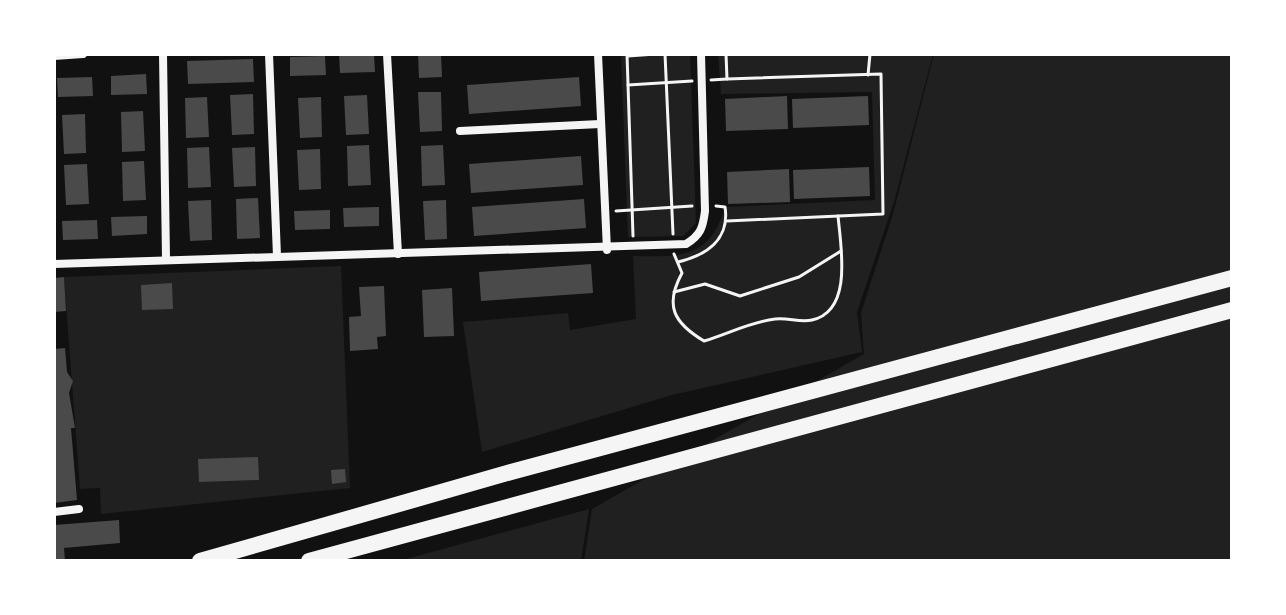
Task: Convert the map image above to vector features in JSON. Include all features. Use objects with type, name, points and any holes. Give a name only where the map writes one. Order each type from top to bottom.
[{"type":"highway","points":[[200,561],[484,479],[1232,278]]},
{"type":"highway","points":[[309,561],[1232,310]]},
{"type":"street","points":[[54,56],[83,54]]},
{"type":"street","points":[[163,54],[166,259]]},
{"type":"street","points":[[269,54],[277,256]]},
{"type":"street","points":[[387,54],[398,254]]},
{"type":"street","points":[[598,54],[607,250]]},
{"type":"street","points":[[54,264],[673,247],[697,238],[703,228],[701,54]]},
{"type":"street","points":[[460,131],[600,124]]},
{"type":"street","points":[[54,512],[79,509]]},
{"type":"path","points":[[633,247],[627,55],[656,54]]},
{"type":"path","points":[[665,54],[673,247],[682,273],[672,292],[673,307],[683,329],[704,341],[752,323],[778,318],[810,321],[828,313],[838,298],[841,251],[838,216]]},
{"type":"path","points":[[726,54],[727,79],[881,74],[883,214],[727,221]]},
{"type":"path","points":[[868,75],[870,54]]},
{"type":"path","points":[[628,85],[667,82]]},
{"type":"path","points":[[605,212],[632,208],[725,207],[727,221],[719,240],[704,254],[677,263]]},
{"type":"path","points":[[672,292],[705,284],[740,296],[799,277],[841,251]]},
{"type":"shaded area","points":[[621,54],[690,54],[696,223],[683,236],[628,237]]},
{"type":"shaded area","points":[[718,54],[933,54],[894,202],[857,312],[862,352],[672,395],[482,452],[463,322],[568,313],[570,330],[636,319],[633,256],[679,255],[702,246],[719,224],[725,207],[875,200],[872,92],[721,94]]},
{"type":"shaded area","points":[[934,54],[1232,54],[1232,561],[584,561],[592,509],[864,354],[861,313],[893,214]]},
{"type":"shaded area","points":[[341,266],[350,488],[101,514],[100,488],[80,489],[64,277]]},
{"type":"shaded area","points":[[589,509],[581,561],[399,561]]},
{"type":"building","points":[[339,54],[374,54],[375,72],[340,73]]},
{"type":"building","points":[[418,54],[441,54],[442,77],[419,78]]},
{"type":"building","points":[[325,56],[326,75],[290,76],[290,57]]},
{"type":"building","points":[[253,59],[254,82],[188,84],[187,61]]},
{"type":"building","points":[[146,74],[147,94],[111,95],[111,76]]},
{"type":"building","points":[[92,77],[93,96],[58,97],[57,78]]},
{"type":"building","points":[[579,77],[581,106],[469,114],[467,85]]},
{"type":"building","points":[[418,92],[441,92],[442,131],[420,132]]},
{"type":"building","points":[[253,94],[254,134],[232,135],[230,95]]},
{"type":"building","points":[[367,95],[369,134],[346,135],[344,96]]},
{"type":"building","points":[[787,96],[788,129],[726,131],[725,99]]},
{"type":"building","points":[[868,96],[869,125],[793,128],[792,99]]},
{"type":"building","points":[[207,97],[209,137],[186,138],[185,98]]},
{"type":"building","points":[[321,97],[322,137],[300,138],[298,98]]},
{"type":"building","points":[[143,111],[145,151],[122,152],[121,112]]},
{"type":"building","points":[[85,114],[86,153],[64,154],[62,115]]},
{"type":"building","points":[[369,145],[371,185],[348,186],[347,146]]},
{"type":"building","points":[[443,145],[445,185],[422,186],[421,146]]},
{"type":"building","points":[[209,147],[211,187],[188,188],[187,148]]},
{"type":"building","points":[[255,147],[256,186],[234,187],[232,148]]},
{"type":"building","points":[[320,149],[321,189],[299,190],[297,150]]},
{"type":"building","points":[[581,156],[583,185],[471,193],[469,164]]},
{"type":"building","points":[[144,161],[146,200],[123,201],[122,162]]},
{"type":"building","points":[[87,164],[89,204],[66,205],[64,165]]},
{"type":"building","points":[[869,167],[870,196],[794,199],[793,170]]},
{"type":"building","points":[[789,169],[790,202],[728,204],[727,172]]},
{"type":"building","points":[[258,198],[260,238],[237,239],[236,199]]},
{"type":"building","points":[[584,199],[586,228],[474,236],[472,207]]},
{"type":"building","points":[[211,200],[212,240],[190,241],[188,201]]},
{"type":"building","points":[[446,200],[447,239],[425,240],[423,201]]},
{"type":"building","points":[[379,207],[379,226],[344,227],[343,208]]},
{"type":"building","points":[[330,210],[330,229],[295,230],[294,211]]},
{"type":"building","points":[[147,216],[147,234],[112,236],[111,217]]},
{"type":"building","points":[[97,220],[98,239],[63,240],[62,221]]},
{"type":"building","points":[[591,264],[593,293],[481,301],[479,272]]},
{"type":"building","points":[[64,277],[66,311],[54,312],[54,278]]},
{"type":"building","points":[[172,283],[173,309],[142,310],[141,285]]},
{"type":"building","points":[[384,286],[386,336],[377,337],[378,349],[350,351],[349,317],[361,316],[359,287]]},
{"type":"building","points":[[452,288],[454,336],[424,337],[422,290]]},
{"type":"building","points":[[65,348],[67,372],[73,381],[69,393],[75,428],[71,428],[77,500],[54,503],[54,349]]},
{"type":"building","points":[[258,457],[259,480],[199,482],[198,459]]},
{"type":"building","points":[[345,469],[346,482],[332,484],[331,470]]},
{"type":"building","points":[[119,520],[120,543],[64,548],[65,561],[54,561],[54,525]]}]
